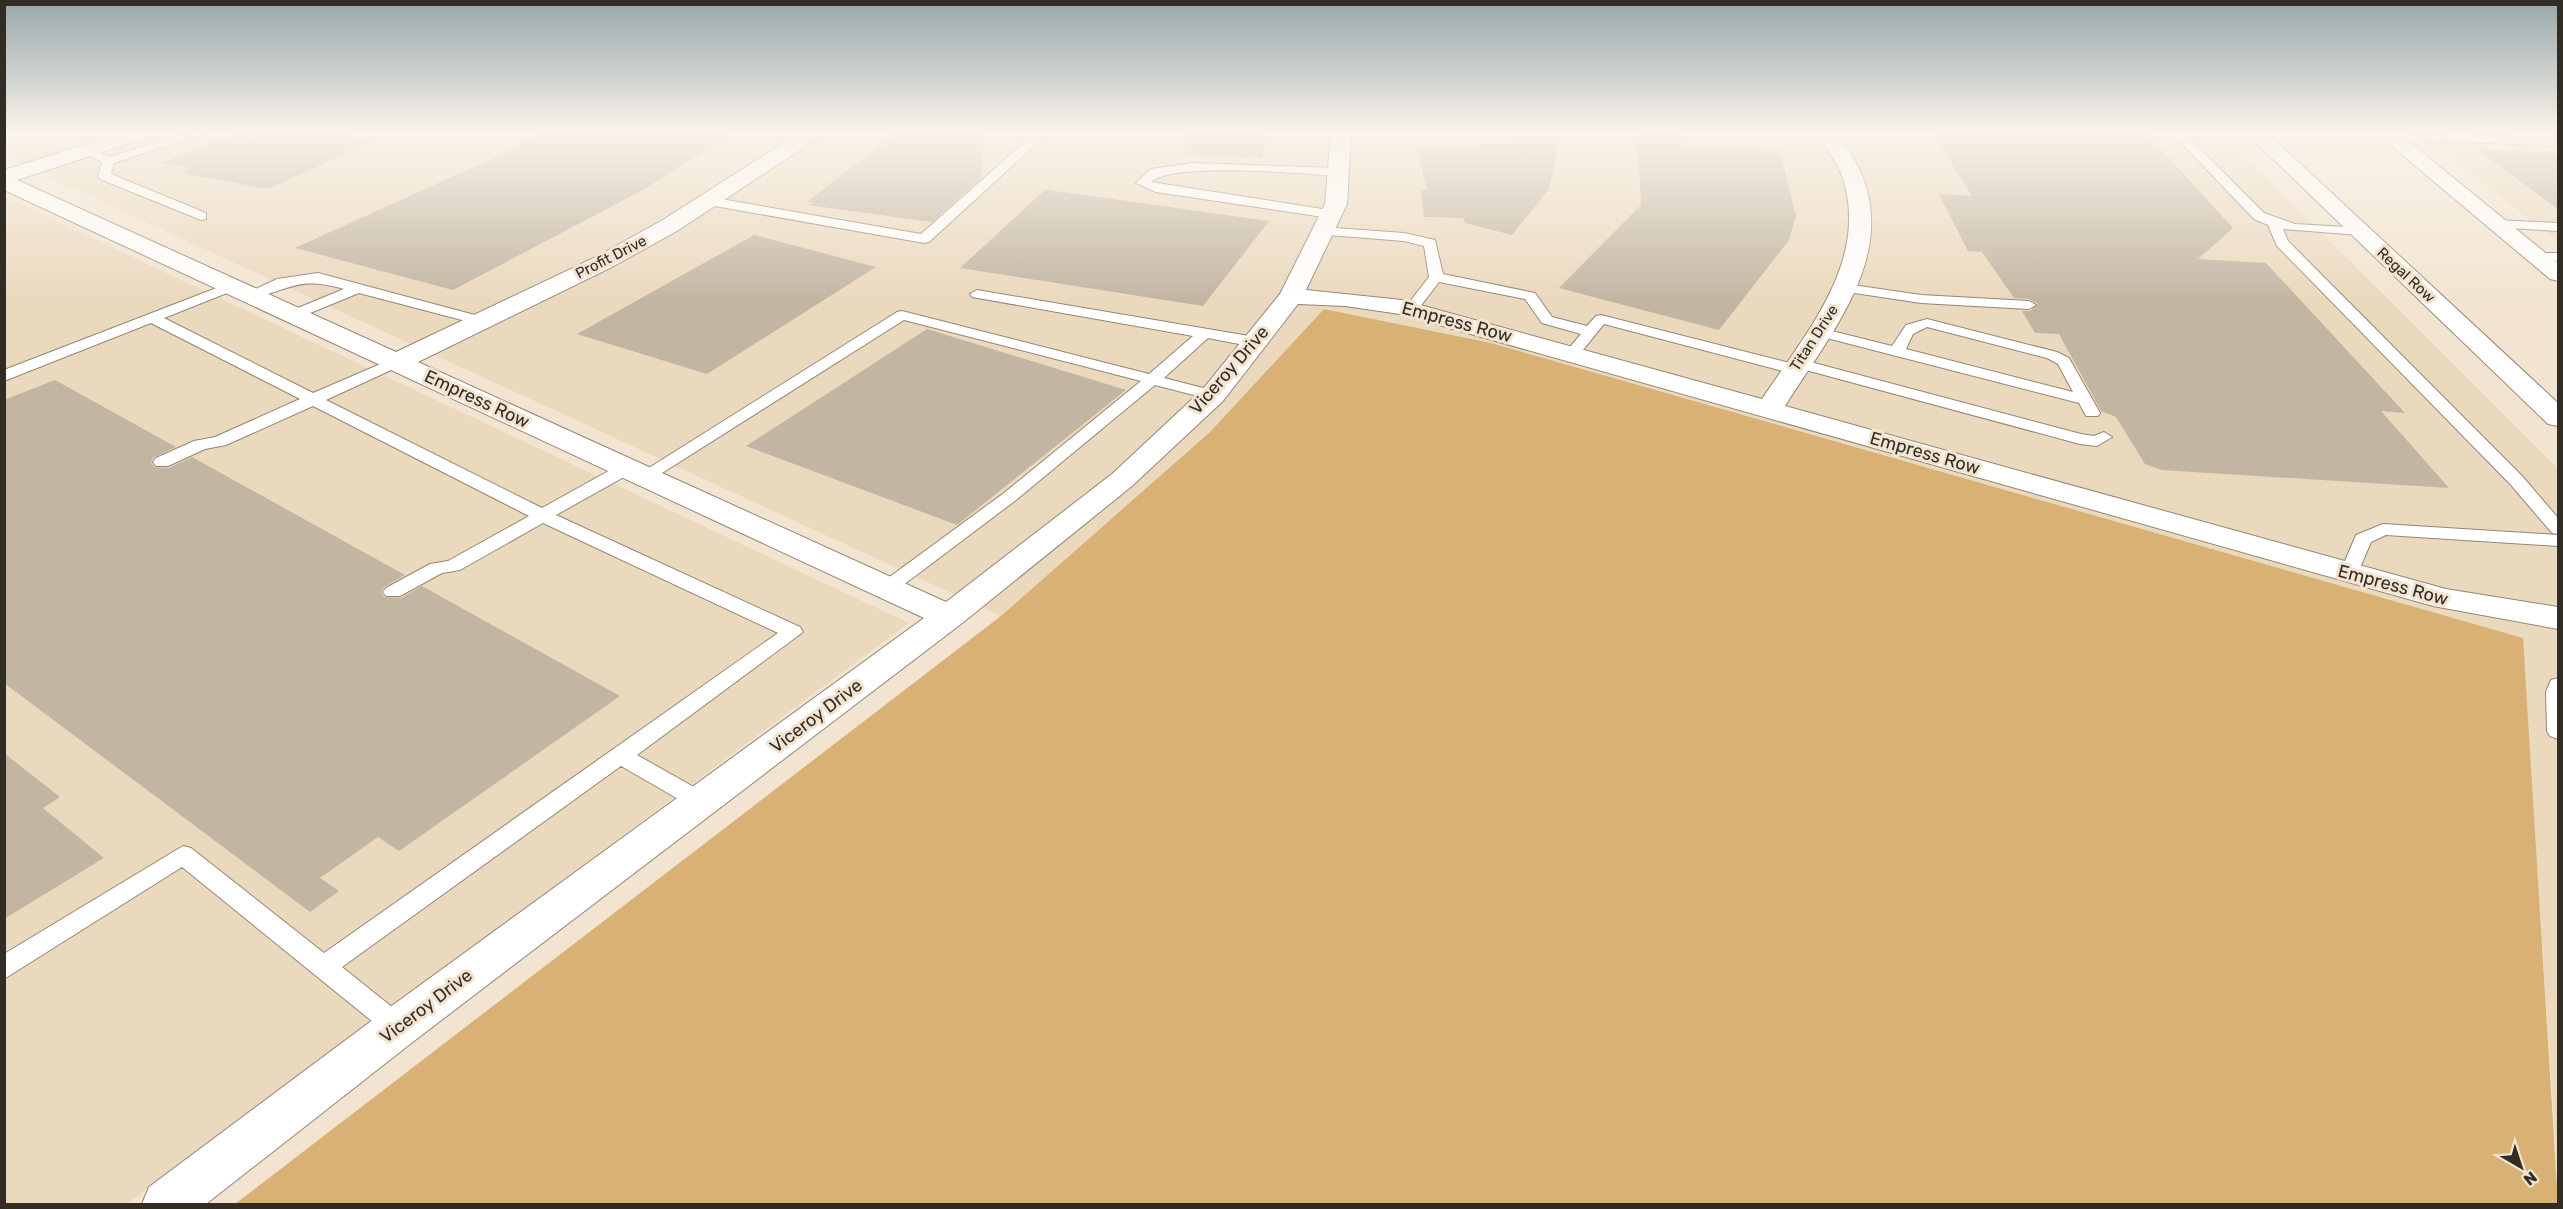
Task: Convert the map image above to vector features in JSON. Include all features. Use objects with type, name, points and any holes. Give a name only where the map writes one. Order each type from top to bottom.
[{"type":"street","name":"Empress Row","points":[[18,188],[949,616]]},
{"type":"street","name":"Profit Drive","points":[[397,362],[604,261],[728,188]]},
{"type":"street","name":"Viceroy Drive","points":[[167,1204],[398,1027],[949,616],[1122,480],[1212,395],[1291,296],[1325,222],[1336,204],[1337,188]]},
{"type":"street","name":"Titan Drive","points":[[1770,408],[1820,332],[1852,276],[1862,241],[1861,202],[1856,188]]},
{"type":"street","name":"Regal Row","points":[[2314,188],[2559,418]]},
{"type":"street","points":[[2454,188],[2559,274]]},
{"type":"street","name":"Empress Row","points":[[1291,296],[1345,299],[1411,309],[1573,352],[2349,573],[2445,599],[2556,622]]},
{"type":"lane","points":[[134,188],[201,216]]},
{"type":"lane","points":[[709,201],[924,239],[980,188]]},
{"type":"lane","points":[[1158,188],[1430,243],[1436,277],[1411,309]]},
{"type":"lane","points":[[2232,188],[2259,216],[2274,224],[2359,231]]},
{"type":"lane","points":[[2274,224],[2282,243],[2509,473],[2559,529]]},
{"type":"lane","points":[[2497,224],[2559,227]]},
{"type":"lane","points":[[2536,256],[2559,257]]},
{"type":"lane","points":[[4,375],[152,318],[241,290],[297,278],[318,277],[481,321]]},
{"type":"lane","points":[[1436,277],[1530,296],[1547,320],[1591,332]]},
{"type":"lane","points":[[293,315],[358,288]]},
{"type":"lane","points":[[1846,288],[1921,299],[2029,305]]},
{"type":"lane","points":[[977,294],[1255,342]]},
{"type":"lane","points":[[399,596],[450,573],[453,566],[543,516],[636,472],[902,315],[1212,395]]},
{"type":"lane","points":[[152,318],[543,516],[794,632],[323,967]]},
{"type":"lane","points":[[1573,352],[1601,319],[2080,439],[2097,441],[2104,437]]},
{"type":"lane","points":[[1820,332],[2089,406],[2064,361],[1938,326],[1915,324],[1908,329],[1897,352]]},
{"type":"lane","points":[[888,588],[958,538],[1154,380],[1205,333]]},
{"type":"lane","points":[[166,465],[208,451],[220,441],[397,362]]},
{"type":"lane","points":[[2349,573],[2363,539],[2383,529],[2559,541]]},
{"type":"lane","points":[[2559,685],[2556,692],[2559,731]]},
{"type":"lane","points":[[620,755],[700,801]]},
{"type":"lane","points":[[4,968],[183,855],[398,1027]]},
{"type":"shaded area","points":[[73,188],[2277,188],[2558,469],[2558,1182],[2522,638],[1491,343],[1324,309],[1210,432],[1001,616]]},
{"type":"shaded area","points":[[2489,188],[2558,188],[2558,241]]},
{"type":"shaded area","points":[[5,197],[909,623],[126,1204],[5,1204]]},
{"type":"shaded area","points":[[1324,309],[1491,343],[2523,638],[2558,1204],[235,1204],[1001,616],[1210,432]]},
{"type":"building","points":[[426,188],[645,188],[453,290],[295,248]]},
{"type":"building","points":[[824,188],[969,188],[932,222],[808,205],[813,202],[807,202]]},
{"type":"building","points":[[1549,188],[1512,235],[1465,223],[1463,218],[1424,217],[1421,189]]},
{"type":"building","points":[[1640,188],[1789,188],[1796,216],[1789,240],[1719,330],[1559,288],[1641,205]]},
{"type":"building","points":[[1967,188],[2197,188],[2233,228],[2198,259],[2266,263],[2405,413],[2381,411],[2449,488],[2161,470],[2145,464],[2116,417],[2101,411],[2059,334],[2035,333],[2022,311],[2030,311],[2038,304],[2029,299],[2014,298],[1982,252],[1968,251],[1939,194],[1972,196]]},
{"type":"building","points":[[2530,188],[2559,188],[2559,210]]},
{"type":"building","points":[[1046,189],[1269,221],[1203,306],[960,268]]},
{"type":"building","points":[[754,235],[876,267],[707,374],[577,334]]},
{"type":"building","points":[[927,329],[1126,390],[957,525],[746,446]]},
{"type":"building","points":[[55,380],[176,447],[154,457],[151,462],[154,467],[169,468],[192,457],[405,575],[384,587],[381,592],[384,597],[401,598],[422,586],[620,696],[399,851],[378,837],[320,878],[339,891],[310,912],[4,683],[4,400]]},
{"type":"building","points":[[4,753],[60,797],[43,808],[104,858],[4,919]]}]
